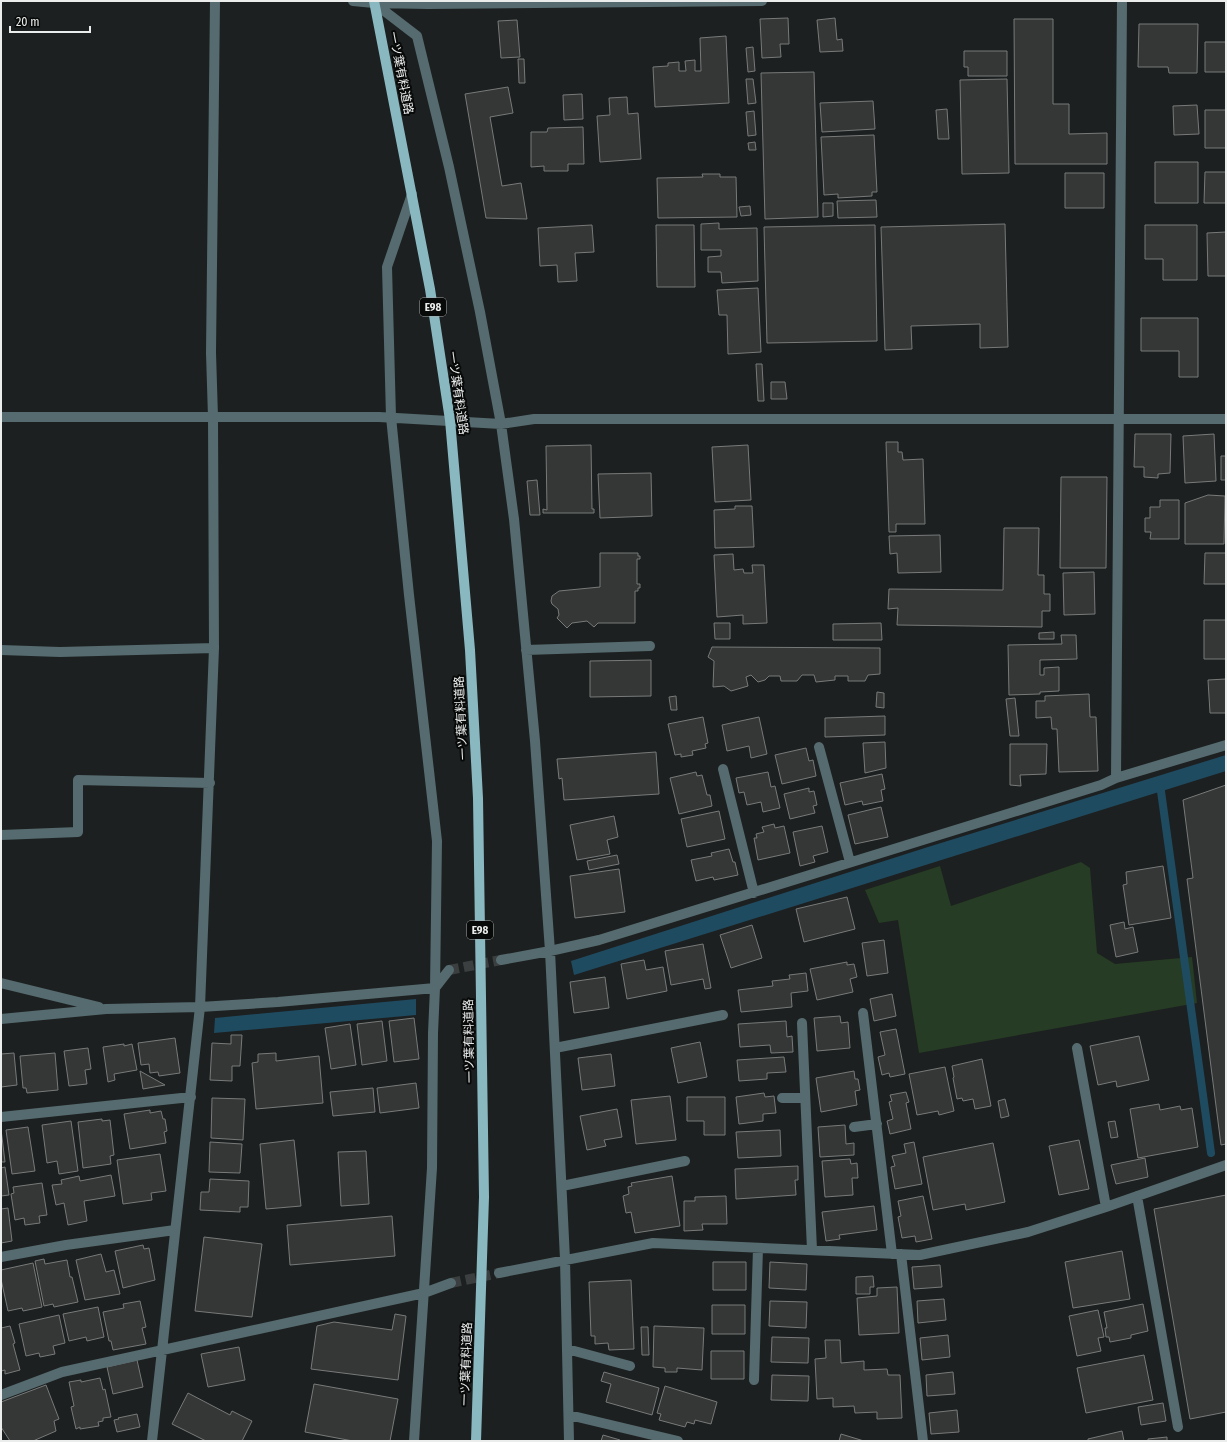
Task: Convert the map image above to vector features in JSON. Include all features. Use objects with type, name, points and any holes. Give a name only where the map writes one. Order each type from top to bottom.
[{"type":"main road","name":"一ツ葉有料道路","points":[[374,2],[430,289],[450,420],[470,650],[478,798],[484,1197],[476,1441]]},
{"type":"street","points":[[152,1441],[174,1230],[191,1097],[200,1007],[210,783],[214,648],[213,417],[211,353],[215,1]]},
{"type":"street","points":[[352,1],[762,1]]},
{"type":"street","points":[[1116,778],[1122,1]]},
{"type":"street","points":[[374,2],[417,36],[452,182],[480,312],[500,424],[514,519],[550,951],[562,1186],[570,1441]]},
{"type":"street","points":[[412,194],[387,267],[391,417],[409,595],[437,841],[436,988],[433,1033],[432,1168],[414,1441]]},
{"type":"street","points":[[1,417],[391,417],[500,424],[534,419],[1226,419]]},
{"type":"street","points":[[526,650],[650,646]]},
{"type":"street","points":[[1,650],[60,652],[214,648]]},
{"type":"street","points":[[501,960],[599,940],[1226,745]]},
{"type":"street","points":[[819,747],[850,862]]},
{"type":"street","points":[[723,769],[754,893]]},
{"type":"street","points":[[1,835],[78,832],[78,780],[210,783]]},
{"type":"street","points":[[1,1019],[106,1009],[200,1007],[278,1002],[436,988],[449,970]]},
{"type":"street","points":[[1,983],[106,1009]]},
{"type":"street","points":[[863,1013],[876,1124],[897,1254],[923,1441]]},
{"type":"street","points":[[555,1048],[723,1015]]},
{"type":"street","points":[[802,1022],[812,1250]]},
{"type":"street","points":[[1077,1048],[1106,1207]]},
{"type":"street","points":[[1,1117],[191,1097]]},
{"type":"street","points":[[782,1098],[805,1098]]},
{"type":"street","points":[[854,1127],[876,1124]]},
{"type":"street","points":[[562,1186],[685,1161]]},
{"type":"street","points":[[499,1273],[653,1244],[920,1255],[1028,1232],[1106,1207],[1226,1165]]},
{"type":"street","points":[[1138,1196],[1178,1427]]},
{"type":"street","points":[[1,1257],[66,1245],[174,1230]]},
{"type":"street","points":[[754,1380],[758,1248]]},
{"type":"street","points":[[1,1395],[62,1372],[161,1349],[424,1293],[451,1283]]},
{"type":"street","points":[[567,1349],[630,1366]]},
{"type":"street","points":[[569,1415],[678,1441]]},
{"type":"green space","points":[[1081,862],[1090,868],[1097,953],[1115,964],[1192,957],[1197,1003],[919,1053],[898,920],[879,923],[865,890],[940,866],[951,906]]},
{"type":"water","points":[[1226,755],[1226,771],[574,975],[571,961],[928,847]]},
{"type":"water","points":[[416,999],[416,1015],[214,1033],[215,1018]]},
{"type":"building","points":[[788,18],[789,44],[780,44],[781,57],[762,58],[760,19]]},
{"type":"building","points":[[835,18],[837,40],[842,39],[843,51],[820,52],[817,20]]},
{"type":"building","points":[[1014,19],[1053,19],[1053,104],[1069,104],[1069,134],[1107,133],[1107,164],[1015,164]]},
{"type":"building","points":[[517,20],[520,57],[501,58],[498,21]]},
{"type":"building","points":[[1139,24],[1198,24],[1197,73],[1169,73],[1168,67],[1138,67]]},
{"type":"building","points":[[726,36],[729,103],[655,107],[653,67],[668,66],[668,63],[679,62],[679,71],[686,71],[685,61],[695,60],[695,71],[701,71],[700,38]]},
{"type":"building","points":[[1205,42],[1226,42],[1226,72],[1205,72]]},
{"type":"building","points":[[753,47],[755,71],[748,72],[746,48]]},
{"type":"building","points":[[964,51],[1007,51],[1007,76],[968,76],[968,67],[964,67]]},
{"type":"building","points":[[518,59],[524,59],[525,83],[519,83]]},
{"type":"building","points":[[814,72],[818,217],[765,219],[761,73]]},
{"type":"building","points":[[746,79],[753,79],[756,103],[748,104]]},
{"type":"building","points":[[1007,79],[1009,173],[962,174],[960,80]]},
{"type":"building","points":[[508,87],[513,113],[490,117],[502,186],[521,183],[527,219],[486,218],[465,94]]},
{"type":"building","points":[[582,94],[583,119],[564,120],[563,95]]},
{"type":"building","points":[[627,97],[628,114],[638,113],[641,159],[600,162],[597,116],[610,115],[609,98]]},
{"type":"building","points":[[873,101],[875,129],[822,132],[820,103]]},
{"type":"building","points":[[1197,105],[1199,134],[1174,135],[1173,106]]},
{"type":"building","points":[[947,109],[949,139],[938,139],[936,110]]},
{"type":"building","points":[[1205,110],[1226,110],[1226,148],[1205,148]]},
{"type":"building","points":[[754,111],[756,135],[748,136],[746,112]]},
{"type":"building","points":[[583,127],[584,164],[568,164],[568,171],[544,171],[544,166],[531,167],[531,132],[547,132],[548,128]]},
{"type":"building","points":[[874,135],[877,192],[872,192],[872,196],[838,198],[838,194],[824,195],[821,137]]},
{"type":"building","points":[[755,142],[756,150],[749,150],[748,143]]},
{"type":"building","points":[[1155,162],[1198,162],[1198,203],[1155,203]]},
{"type":"building","points":[[1205,172],[1226,172],[1226,203],[1204,203]]},
{"type":"building","points":[[1065,173],[1104,173],[1104,208],[1065,208]]},
{"type":"building","points":[[702,174],[720,174],[720,177],[736,177],[737,217],[658,218],[657,178],[703,177]]},
{"type":"building","points":[[876,200],[877,217],[838,218],[837,201]]},
{"type":"building","points":[[823,203],[833,203],[833,216],[823,217]]},
{"type":"building","points":[[750,206],[751,215],[741,216],[739,207]]},
{"type":"building","points":[[719,223],[719,229],[757,228],[758,281],[722,283],[721,272],[708,272],[708,257],[721,256],[721,250],[701,250],[701,224]]},
{"type":"building","points":[[1005,224],[1008,347],[980,348],[980,324],[911,326],[912,349],[885,350],[881,227]]},
{"type":"building","points":[[592,225],[594,252],[575,253],[577,281],[558,282],[557,265],[540,266],[538,228]]},
{"type":"building","points":[[656,225],[694,225],[695,287],[657,287]]},
{"type":"building","points":[[875,225],[877,341],[767,343],[764,227]]},
{"type":"building","points":[[1145,225],[1197,225],[1197,280],[1163,280],[1163,259],[1145,259]]},
{"type":"building","points":[[1226,232],[1226,276],[1208,276],[1207,233]]},
{"type":"building","points":[[758,288],[761,352],[728,354],[727,315],[719,315],[717,290]]},
{"type":"building","points":[[1141,318],[1198,318],[1198,377],[1179,377],[1179,351],[1141,351]]},
{"type":"building","points":[[756,364],[762,364],[764,401],[758,401]]},
{"type":"building","points":[[771,382],[785,382],[787,399],[771,399]]},
{"type":"building","points":[[1135,434],[1171,434],[1170,473],[1158,474],[1158,478],[1144,477],[1144,467],[1134,467]]},
{"type":"building","points":[[1214,434],[1216,481],[1185,483],[1183,436]]},
{"type":"building","points":[[886,442],[898,442],[898,452],[902,452],[903,460],[923,459],[925,524],[896,524],[896,532],[889,532]]},
{"type":"building","points":[[591,445],[592,509],[594,509],[594,513],[543,513],[543,509],[547,510],[546,446]]},
{"type":"building","points":[[748,445],[751,500],[715,502],[712,447]]},
{"type":"building","points":[[1221,456],[1226,456],[1226,480],[1221,480]]},
{"type":"building","points":[[651,473],[652,516],[600,518],[598,474]]},
{"type":"building","points":[[1061,477],[1107,477],[1106,568],[1060,568]]},
{"type":"building","points":[[537,480],[540,515],[530,515],[527,481]]},
{"type":"building","points":[[1208,495],[1225,496],[1224,544],[1185,544],[1185,503]]},
{"type":"building","points":[[1160,500],[1179,500],[1179,539],[1150,539],[1151,532],[1145,532],[1145,518],[1150,518],[1150,507],[1160,507]]},
{"type":"building","points":[[735,506],[752,506],[754,547],[715,548],[714,510],[735,509]]},
{"type":"building","points":[[1004,528],[1039,528],[1038,575],[1044,575],[1044,594],[1050,594],[1050,611],[1042,611],[1042,627],[897,625],[898,608],[888,609],[889,589],[1003,590]]},
{"type":"building","points":[[940,535],[941,572],[898,573],[897,553],[890,554],[889,536]]},
{"type":"building","points":[[600,553],[638,553],[638,556],[640,556],[640,559],[637,559],[637,584],[640,584],[640,588],[638,588],[638,591],[635,591],[635,623],[598,623],[594,627],[587,621],[572,623],[567,628],[557,618],[559,615],[558,609],[552,604],[552,596],[559,591],[600,587]]},
{"type":"building","points":[[1205,553],[1226,553],[1226,584],[1204,584]]},
{"type":"building","points":[[733,554],[734,570],[743,569],[744,573],[753,573],[752,565],[764,565],[767,623],[743,624],[743,615],[717,617],[714,555]]},
{"type":"building","points":[[1094,572],[1095,614],[1064,615],[1063,573]]},
{"type":"building","points":[[1204,620],[1226,620],[1226,659],[1204,659]]},
{"type":"building","points":[[714,623],[730,623],[730,639],[715,639]]},
{"type":"building","points":[[881,623],[882,640],[833,640],[833,624]]},
{"type":"building","points":[[1054,632],[1054,639],[1039,639],[1039,633]]},
{"type":"building","points":[[1061,635],[1076,635],[1077,659],[1040,660],[1040,675],[1044,675],[1044,668],[1059,667],[1059,691],[1040,692],[1040,694],[1009,695],[1008,645],[1062,644]]},
{"type":"building","points":[[712,647],[880,648],[880,674],[868,675],[865,681],[848,681],[848,676],[835,676],[835,680],[816,682],[814,675],[802,675],[797,681],[781,681],[780,676],[769,676],[765,680],[758,682],[751,675],[746,677],[748,686],[731,691],[724,686],[713,687],[714,661],[708,657]]},
{"type":"building","points":[[651,660],[651,696],[590,697],[590,661]]},
{"type":"building","points":[[1226,679],[1226,713],[1210,713],[1208,680]]},
{"type":"building","points":[[877,692],[884,693],[884,708],[876,707]]},
{"type":"building","points":[[1089,694],[1090,717],[1096,717],[1098,771],[1059,772],[1057,729],[1052,729],[1051,717],[1036,718],[1036,701],[1045,701],[1045,696]]},
{"type":"building","points":[[676,696],[677,710],[671,710],[669,697]]},
{"type":"building","points":[[1015,698],[1019,736],[1010,736],[1006,699]]},
{"type":"building","points":[[885,716],[885,735],[825,737],[825,718]]},
{"type":"building","points":[[703,717],[708,743],[705,744],[706,748],[692,751],[693,755],[681,757],[681,754],[675,755],[668,724]]},
{"type":"building","points":[[759,717],[767,754],[751,758],[749,746],[727,751],[722,725]]},
{"type":"building","points":[[885,742],[886,768],[865,773],[863,743]]},
{"type":"building","points":[[1010,744],[1047,744],[1046,774],[1020,775],[1021,786],[1010,785]]},
{"type":"building","points":[[806,748],[809,761],[813,760],[816,776],[782,784],[775,755]]},
{"type":"building","points":[[656,752],[659,794],[564,800],[562,778],[559,779],[557,759]]},
{"type":"building","points":[[696,772],[697,776],[702,775],[707,795],[710,795],[712,806],[679,814],[670,778]]},
{"type":"building","points":[[768,772],[771,787],[775,786],[780,808],[763,812],[761,802],[747,805],[744,792],[739,793],[736,778]]},
{"type":"building","points":[[882,774],[885,789],[881,790],[883,801],[863,805],[862,801],[845,805],[840,783]]},
{"type":"building","points":[[1226,785],[1226,1144],[1221,1145],[1187,879],[1193,878],[1183,800]]},
{"type":"building","points":[[809,788],[809,792],[814,791],[817,805],[813,806],[815,813],[790,819],[784,794]]},
{"type":"building","points":[[881,807],[888,837],[855,844],[848,815]]},
{"type":"building","points":[[719,811],[725,839],[687,847],[681,819]]},
{"type":"building","points":[[614,816],[618,837],[607,840],[610,854],[577,860],[570,825]]},
{"type":"building","points":[[774,824],[775,828],[784,826],[790,853],[758,860],[754,838],[757,838],[756,834],[764,832],[762,827]]},
{"type":"building","points":[[822,826],[828,852],[813,856],[815,862],[800,866],[793,832]]},
{"type":"building","points":[[729,849],[733,862],[735,862],[738,875],[714,880],[713,877],[696,881],[691,860],[712,856],[711,853]]},
{"type":"building","points":[[617,855],[619,864],[589,870],[587,861]]},
{"type":"building","points":[[1163,866],[1171,918],[1129,925],[1123,885],[1127,884],[1126,872]]},
{"type":"building","points":[[619,869],[625,912],[575,918],[570,876]]},
{"type":"building","points":[[847,897],[855,929],[804,942],[796,909]]},
{"type":"building","points":[[1124,922],[1125,929],[1133,927],[1138,952],[1116,957],[1110,925]]},
{"type":"building","points":[[752,925],[762,958],[731,968],[720,935]]},
{"type":"building","points":[[884,940],[888,973],[867,976],[862,943]]},
{"type":"building","points":[[703,944],[711,988],[705,989],[703,979],[671,985],[665,951]]},
{"type":"building","points":[[644,960],[646,970],[663,967],[667,991],[627,999],[621,964]]},
{"type":"building","points":[[847,962],[847,965],[854,964],[857,977],[850,979],[853,992],[817,1000],[810,969]]},
{"type":"building","points":[[806,973],[808,991],[791,993],[792,1007],[741,1012],[738,990],[773,986],[772,981],[790,979],[789,975]]},
{"type":"building","points":[[605,977],[609,1008],[574,1013],[570,982]]},
{"type":"building","points":[[892,994],[896,1016],[874,1021],[870,999]]},
{"type":"building","points":[[840,1016],[841,1023],[848,1022],[850,1048],[817,1051],[814,1018]]},
{"type":"building","points":[[414,1018],[419,1059],[394,1062],[389,1021]]},
{"type":"building","points":[[382,1021],[387,1061],[362,1065],[357,1024]]},
{"type":"building","points":[[786,1021],[787,1037],[792,1036],[793,1052],[771,1053],[770,1045],[740,1047],[738,1024]]},
{"type":"building","points":[[350,1024],[356,1065],[331,1069],[325,1028]]},
{"type":"building","points":[[896,1029],[905,1074],[890,1077],[889,1073],[882,1075],[878,1057],[885,1055],[880,1032]]},
{"type":"building","points":[[231,1035],[242,1035],[240,1066],[232,1066],[232,1081],[210,1080],[212,1043],[231,1044]]},
{"type":"building","points":[[1139,1036],[1149,1080],[1117,1087],[1116,1081],[1098,1085],[1090,1046]]},
{"type":"building","points":[[175,1038],[180,1073],[159,1076],[158,1072],[150,1073],[149,1064],[141,1065],[138,1043]]},
{"type":"building","points":[[700,1042],[707,1077],[678,1083],[671,1048]]},
{"type":"building","points":[[124,1044],[124,1046],[132,1044],[137,1070],[114,1074],[115,1080],[108,1082],[103,1047]]},
{"type":"building","points":[[88,1048],[91,1069],[85,1070],[87,1084],[69,1086],[64,1051]]},
{"type":"building","points":[[14,1053],[17,1085],[1,1087],[1,1054]]},
{"type":"building","points":[[55,1053],[58,1090],[27,1093],[26,1088],[23,1088],[20,1056]]},
{"type":"building","points":[[276,1053],[276,1061],[319,1056],[323,1103],[256,1109],[252,1063],[258,1062],[258,1054]]},
{"type":"building","points":[[611,1054],[615,1086],[582,1090],[578,1058]]},
{"type":"building","points":[[784,1057],[786,1072],[767,1073],[767,1079],[739,1081],[737,1060]]},
{"type":"building","points":[[982,1059],[991,1106],[975,1109],[973,1099],[963,1101],[962,1098],[957,1099],[952,1066]]},
{"type":"building","points":[[945,1067],[954,1111],[939,1115],[938,1111],[917,1115],[909,1074]]},
{"type":"building","points":[[140,1071],[165,1085],[143,1089]]},
{"type":"building","points":[[854,1071],[855,1079],[858,1079],[860,1090],[855,1091],[857,1105],[821,1112],[816,1078]]},
{"type":"building","points":[[416,1083],[419,1108],[380,1113],[377,1088]]},
{"type":"building","points":[[373,1088],[375,1112],[333,1116],[330,1092]]},
{"type":"building","points":[[906,1092],[909,1102],[906,1103],[911,1129],[890,1134],[887,1121],[893,1119],[889,1102],[892,1101],[890,1095]]},
{"type":"building","points":[[764,1093],[765,1097],[774,1096],[776,1113],[763,1114],[763,1121],[739,1124],[736,1097]]},
{"type":"building","points":[[670,1096],[676,1140],[636,1144],[631,1100]]},
{"type":"building","points":[[687,1097],[725,1097],[725,1135],[704,1135],[704,1121],[687,1121]]},
{"type":"building","points":[[212,1098],[245,1099],[243,1140],[211,1138]]},
{"type":"building","points":[[1005,1099],[1009,1116],[1001,1118],[998,1101]]},
{"type":"building","points":[[1159,1104],[1160,1110],[1180,1106],[1181,1110],[1192,1108],[1198,1147],[1138,1158],[1130,1109]]},
{"type":"building","points":[[617,1109],[622,1137],[604,1140],[606,1146],[587,1150],[580,1116]]},
{"type":"building","points":[[150,1110],[150,1113],[161,1111],[163,1119],[165,1119],[167,1131],[164,1132],[166,1143],[130,1149],[124,1114]]},
{"type":"building","points":[[102,1119],[102,1121],[110,1120],[114,1155],[110,1156],[111,1164],[83,1168],[78,1122]]},
{"type":"building","points":[[71,1121],[78,1171],[59,1174],[57,1161],[47,1163],[42,1125]]},
{"type":"building","points":[[1115,1121],[1118,1137],[1111,1138],[1108,1122]]},
{"type":"building","points":[[845,1125],[846,1144],[854,1143],[854,1155],[820,1157],[818,1127]]},
{"type":"building","points":[[28,1127],[35,1171],[12,1174],[6,1130]]},
{"type":"building","points":[[1,1129],[5,1162],[1,1162]]},
{"type":"building","points":[[780,1130],[781,1156],[738,1158],[736,1132]]},
{"type":"building","points":[[294,1140],[301,1206],[266,1209],[260,1144]]},
{"type":"building","points":[[1079,1140],[1089,1189],[1059,1195],[1049,1146]]},
{"type":"building","points":[[210,1142],[242,1144],[240,1173],[209,1172]]},
{"type":"building","points":[[914,1142],[922,1184],[895,1189],[891,1167],[895,1166],[892,1156],[906,1153],[904,1144]]},
{"type":"building","points":[[993,1143],[1005,1202],[966,1210],[965,1204],[933,1210],[923,1157]]},
{"type":"building","points":[[366,1151],[369,1204],[341,1206],[338,1152]]},
{"type":"building","points":[[160,1154],[166,1191],[151,1193],[152,1200],[123,1204],[117,1160]]},
{"type":"building","points":[[1145,1158],[1148,1177],[1116,1184],[1111,1165]]},
{"type":"building","points":[[850,1159],[851,1164],[857,1163],[858,1178],[852,1178],[853,1195],[825,1197],[822,1161]]},
{"type":"building","points":[[798,1166],[798,1180],[795,1180],[796,1195],[736,1199],[735,1169]]},
{"type":"building","points":[[5,1167],[9,1195],[1,1196],[1,1168]]},
{"type":"building","points":[[111,1175],[115,1196],[84,1201],[87,1221],[68,1225],[64,1203],[56,1205],[52,1185],[62,1184],[61,1180],[79,1176],[80,1181]]},
{"type":"building","points":[[672,1176],[680,1226],[635,1233],[631,1212],[626,1213],[623,1196],[629,1194],[628,1187],[632,1186],[631,1183]]},
{"type":"building","points":[[210,1179],[249,1181],[248,1207],[240,1207],[240,1212],[200,1210],[201,1192],[209,1192]]},
{"type":"building","points":[[42,1183],[47,1215],[39,1216],[40,1223],[25,1225],[24,1218],[15,1220],[11,1194],[14,1193],[13,1187]]},
{"type":"building","points":[[1226,1195],[1226,1412],[1190,1419],[1154,1209]]},
{"type":"building","points":[[726,1196],[727,1224],[702,1224],[703,1230],[684,1231],[684,1201],[695,1201],[695,1197]]},
{"type":"building","points":[[923,1196],[932,1239],[916,1242],[915,1236],[902,1238],[898,1217],[901,1216],[898,1201]]},
{"type":"building","points":[[874,1206],[877,1230],[839,1235],[840,1239],[826,1241],[822,1212]]},
{"type":"building","points":[[8,1208],[12,1241],[1,1243],[1,1209]]},
{"type":"building","points":[[392,1216],[395,1256],[290,1265],[287,1225]]},
{"type":"building","points":[[204,1237],[262,1244],[252,1317],[195,1311]]},
{"type":"building","points":[[143,1245],[144,1249],[149,1248],[155,1280],[123,1288],[115,1251]]},
{"type":"building","points":[[1122,1251],[1130,1299],[1073,1308],[1065,1262]]},
{"type":"building","points":[[101,1254],[106,1272],[114,1270],[120,1294],[85,1300],[76,1260]]},
{"type":"building","points":[[44,1259],[45,1264],[67,1260],[70,1277],[72,1277],[78,1302],[54,1307],[53,1304],[44,1306],[35,1261]]},
{"type":"building","points":[[713,1262],[746,1262],[746,1290],[713,1290]]},
{"type":"building","points":[[770,1262],[807,1264],[806,1290],[769,1288]]},
{"type":"building","points":[[33,1263],[42,1307],[23,1311],[22,1308],[8,1311],[1,1279],[1,1270]]},
{"type":"building","points":[[940,1265],[942,1287],[914,1289],[912,1267]]},
{"type":"building","points":[[873,1276],[874,1287],[870,1287],[870,1294],[856,1294],[856,1277]]},
{"type":"building","points":[[631,1280],[634,1349],[609,1350],[608,1343],[595,1344],[595,1336],[591,1336],[589,1282]]},
{"type":"building","points":[[897,1287],[899,1333],[859,1335],[857,1298],[877,1296],[877,1288]]},
{"type":"building","points":[[944,1299],[946,1320],[918,1323],[917,1301]]},
{"type":"building","points":[[140,1301],[146,1327],[142,1328],[146,1344],[113,1350],[111,1341],[109,1341],[103,1312],[124,1308],[123,1304]]},
{"type":"building","points":[[770,1301],[807,1302],[806,1328],[769,1326]]},
{"type":"building","points":[[1143,1304],[1148,1331],[1131,1335],[1131,1338],[1110,1342],[1109,1337],[1106,1337],[1105,1328],[1107,1328],[1104,1312]]},
{"type":"building","points":[[712,1305],[745,1305],[745,1334],[712,1334]]},
{"type":"building","points":[[98,1307],[104,1337],[87,1341],[86,1337],[69,1341],[63,1314]]},
{"type":"building","points":[[1098,1310],[1104,1337],[1098,1338],[1101,1351],[1077,1356],[1069,1316]]},
{"type":"building","points":[[395,1314],[406,1316],[398,1380],[311,1369],[317,1326],[334,1322],[392,1330]]},
{"type":"building","points":[[59,1315],[65,1343],[53,1346],[55,1354],[40,1357],[39,1353],[26,1356],[19,1324]]},
{"type":"building","points":[[10,1326],[20,1370],[5,1374],[5,1370],[1,1371],[1,1328]]},
{"type":"building","points":[[654,1326],[704,1328],[702,1370],[677,1368],[677,1372],[665,1372],[665,1368],[653,1367]]},
{"type":"building","points":[[641,1327],[648,1327],[649,1355],[642,1355]]},
{"type":"building","points":[[948,1335],[950,1357],[922,1360],[920,1338]]},
{"type":"building","points":[[772,1337],[809,1338],[808,1363],[771,1362]]},
{"type":"building","points":[[825,1340],[840,1340],[841,1363],[864,1361],[864,1370],[887,1369],[888,1375],[900,1375],[902,1418],[877,1419],[877,1412],[855,1413],[854,1406],[833,1407],[833,1398],[817,1399],[815,1359],[826,1358]]},
{"type":"building","points":[[239,1347],[245,1380],[208,1387],[201,1354]]},
{"type":"building","points":[[711,1351],[744,1351],[744,1379],[711,1379]]},
{"type":"building","points":[[1144,1355],[1153,1400],[1086,1413],[1077,1368]]},
{"type":"building","points":[[137,1360],[143,1387],[113,1394],[107,1367]]},
{"type":"building","points":[[604,1372],[659,1388],[652,1415],[606,1402],[611,1384],[601,1381]]},
{"type":"building","points":[[953,1372],[955,1394],[927,1396],[926,1375]]},
{"type":"building","points":[[772,1375],[809,1376],[808,1401],[771,1400]]},
{"type":"building","points":[[100,1378],[103,1390],[105,1389],[111,1417],[103,1418],[103,1421],[98,1422],[99,1426],[80,1429],[80,1427],[76,1429],[71,1407],[74,1406],[69,1382],[81,1380],[81,1382]]},
{"type":"building","points":[[314,1384],[398,1399],[390,1441],[353,1441],[305,1432]]},
{"type":"building","points":[[46,1385],[59,1419],[54,1421],[56,1431],[33,1441],[10,1441],[1,1427],[1,1402]]},
{"type":"building","points":[[665,1386],[717,1402],[711,1424],[695,1420],[694,1424],[687,1422],[685,1427],[659,1420],[661,1414],[657,1413]]},
{"type":"building","points":[[188,1393],[230,1415],[232,1411],[252,1421],[242,1441],[206,1441],[172,1424]]},
{"type":"building","points":[[1163,1403],[1166,1421],[1141,1425],[1138,1407]]},
{"type":"building","points":[[957,1410],[959,1432],[931,1434],[929,1413]]},
{"type":"building","points":[[137,1414],[140,1427],[117,1432],[114,1420]]},
{"type":"building","points":[[1122,1431],[1124,1441],[1088,1441],[1088,1439]]},
{"type":"building","points":[[841,1434],[864,1441],[839,1441]]},
{"type":"building","points":[[603,1435],[620,1440],[620,1441],[601,1441]]},
{"type":"building","points":[[1167,1437],[1167,1441],[1148,1441],[1148,1439]]},
{"type":"waterway","points":[[1160,784],[1211,1153]]},
{"type":"tunnel","points":[[449,970],[501,960]]},
{"type":"tunnel","points":[[451,1283],[499,1273]]}]
